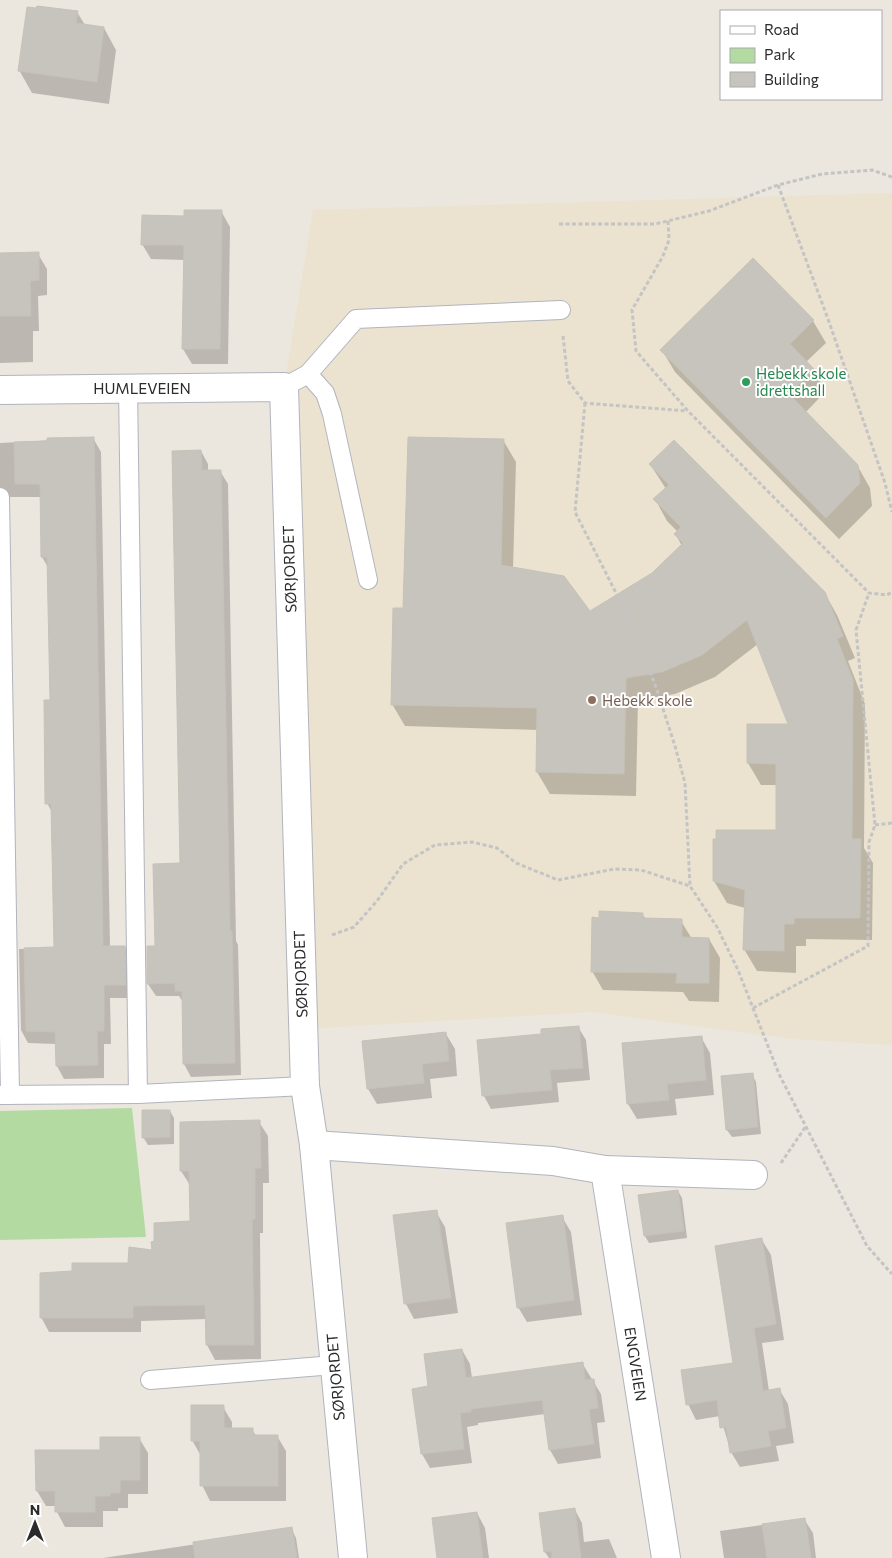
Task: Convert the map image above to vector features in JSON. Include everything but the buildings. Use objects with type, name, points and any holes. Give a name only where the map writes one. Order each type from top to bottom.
[{"type":"street","name":"HUMLEVEIEN","points":[[0,390],[128,387],[284,387]]},
{"type":"street","name":"SØRJORDET","points":[[284,387],[299,945],[305,1086],[314,1145],[353,1558]]},
{"type":"street","points":[[314,1145],[553,1162],[605,1170],[752,1175]]},
{"type":"street","name":"ENGVEIEN","points":[[605,1170],[666,1558]]},
{"type":"lane","points":[[284,387],[308,374],[356,319],[561,310]]},
{"type":"lane","points":[[308,374],[325,393],[332,414],[368,580]]},
{"type":"lane","points":[[128,387],[138,1094]]},
{"type":"lane","points":[[0,497],[5,1095],[138,1094],[305,1086]]},
{"type":"lane","points":[[150,1380],[334,1366]]},
{"type":"path","points":[[559,224],[655,224],[709,211],[778,185],[822,174],[872,170],[892,178]]},
{"type":"path","points":[[778,185],[831,328],[885,483],[892,512]]},
{"type":"path","points":[[668,221],[669,240],[664,256],[632,310],[636,351],[688,411],[869,593],[887,595],[892,592]]},
{"type":"path","points":[[561,310],[568,381],[585,403],[575,512],[615,590],[655,684],[672,737],[685,783],[690,886],[717,927],[738,970],[779,1074],[868,1246],[892,1274]]},
{"type":"path","points":[[585,403],[688,411]]},
{"type":"path","points":[[753,1008],[867,948],[869,842],[875,826],[856,630],[869,593]]},
{"type":"path","points":[[875,826],[892,822]]},
{"type":"path","points":[[299,945],[354,927],[403,864],[435,845],[472,842],[497,848],[516,862],[558,880],[614,869],[641,870],[690,886]]},
{"type":"path","points":[[752,1175],[780,1164],[806,1126]]},
{"type":"shaded area","name":"Hebekk skole","points":[[892,193],[892,1045],[792,1039],[592,1012],[302,1029],[284,387],[313,210]]},
{"type":"green space","points":[[132,1108],[146,1237],[0,1240],[0,1111]]},
{"type":"place","name":"Hebekk skole idrettshall","points":[[746,382]]},
{"type":"place","name":"Hebekk skole","points":[[592,700]]}]
